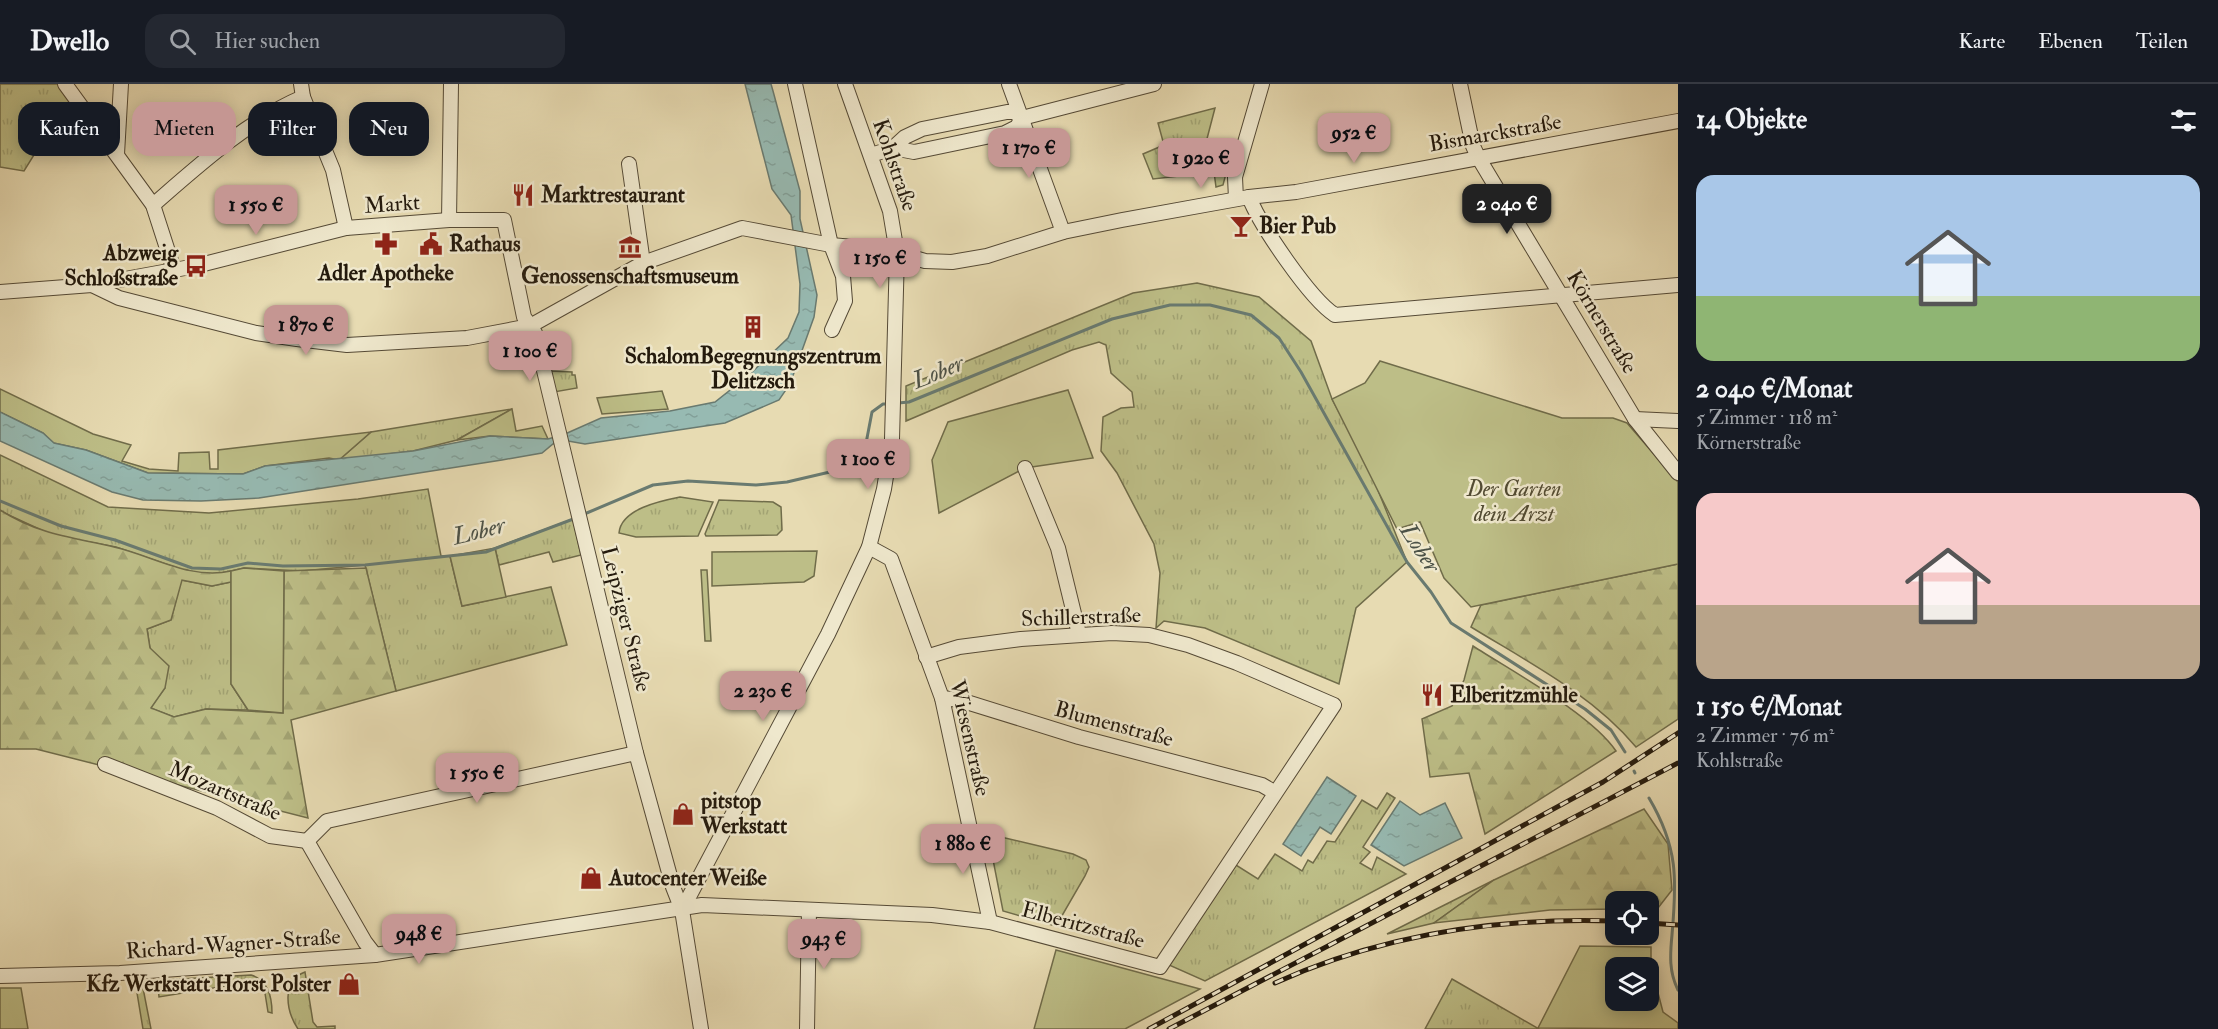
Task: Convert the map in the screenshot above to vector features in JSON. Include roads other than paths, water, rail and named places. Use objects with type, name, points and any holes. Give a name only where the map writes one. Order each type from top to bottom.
[{"type":"street","points":[[65,84],[78,102]]},
{"type":"street","points":[[120,102],[121,84]]},
{"type":"street","name":"Markt","points":[[449,220],[448,150],[451,84]]},
{"type":"street","points":[[795,84],[831,245],[845,289],[845,301],[832,330]]},
{"type":"street","name":"Kohlstraße","points":[[682,910],[828,634],[868,547],[884,489],[892,439],[897,253],[890,211],[845,84]]},
{"type":"street","points":[[1009,84],[1063,232]]},
{"type":"street","points":[[893,148],[914,152],[1005,134],[1017,127],[1022,118],[1154,84]]},
{"type":"street","points":[[1262,84],[1235,177],[1242,198],[1291,265],[1330,312],[1337,315],[1678,285]]},
{"type":"street","name":"Körnerstraße","points":[[1460,84],[1473,146],[1478,157],[1563,295],[1635,419],[1678,473]]},
{"type":"street","points":[[153,205],[251,125],[302,90]]},
{"type":"street","name":"Markt","points":[[302,90],[333,170],[346,228],[449,220],[504,220]]},
{"type":"street","points":[[871,155],[893,148],[905,137],[922,129],[1007,111],[1014,112],[1022,118]]},
{"type":"street","name":"Bismarckstraße","points":[[92,285],[119,298],[256,333],[347,345],[467,338],[530,326],[643,263],[742,228],[831,245],[867,246],[925,261],[952,262],[987,256],[1063,232],[1242,198],[1296,192],[1678,121]]},
{"type":"street","points":[[118,156],[153,205],[174,270]]},
{"type":"street","points":[[629,164],[643,263]]},
{"type":"street","name":"Leipziger Straße","points":[[504,220],[524,317],[534,333],[636,753],[673,887],[682,910],[701,1029]]},
{"type":"street","points":[[0,292],[92,285],[174,270],[346,228]]},
{"type":"street","points":[[1635,419],[1678,421]]},
{"type":"street","points":[[1025,468],[1058,548],[1079,634]]},
{"type":"street","name":"Wiesenstraße","points":[[868,547],[891,559],[942,698],[990,922]]},
{"type":"street","name":"Schillerstraße","points":[[926,657],[959,647],[1079,634],[1149,635],[1188,645],[1334,705]]},
{"type":"street","name":"Blumenstraße","points":[[942,698],[960,700],[1080,737],[1262,785],[1274,792]]},
{"type":"street","name":"Elberitzstraße","points":[[682,910],[702,905],[932,915],[990,922],[1160,967],[1274,792],[1334,705]]},
{"type":"street","points":[[375,955],[365,942],[307,841],[327,821],[636,753]]},
{"type":"street","name":"Mozartstraße","points":[[105,764],[217,808],[270,836],[307,841]]},
{"type":"street","name":"Richard-Wagner-Straße","points":[[0,976],[120,973],[375,955],[682,910]]},
{"type":"street","points":[[807,1029],[809,910]]},
{"type":"water","points":[[745,84],[771,84],[800,191],[800,219],[817,295],[814,317],[790,384],[779,400],[725,423],[585,444],[568,441],[553,444],[542,453],[259,498],[201,501],[143,500],[112,492],[0,441],[0,412],[43,433],[54,443],[86,450],[148,473],[243,474],[265,466],[413,451],[490,436],[548,439],[601,418],[670,411],[715,402],[749,375],[788,338],[799,312],[800,284],[791,215],[772,189]]},
{"type":"water","points":[[1327,777],[1356,796],[1331,834],[1320,827],[1301,856],[1283,844]]},
{"type":"water","points":[[1400,801],[1420,815],[1445,803],[1462,838],[1404,866],[1371,845]]},
{"type":"waterway","name":"Lober","points":[[898,403],[909,402],[1112,319],[1170,305],[1210,305],[1251,315],[1279,338],[1301,372],[1407,562],[1431,592],[1451,623],[1585,709],[1611,730],[1625,752]]},
{"type":"waterway","name":"Lober","points":[[582,515],[653,485],[688,481],[756,485],[787,482],[847,468],[863,459],[872,412],[883,404],[888,404]]},
{"type":"waterway","name":"Lober","points":[[0,501],[61,526],[115,540],[192,568],[221,569],[248,563],[283,566],[365,565],[486,552],[576,518]]},
{"type":"waterway","name":"Lober","points":[[1649,798],[1666,832],[1673,864],[1675,897],[1671,963],[1678,990]]},
{"type":"railway","points":[[1149,1029],[1603,782],[1678,733]]},
{"type":"railway","points":[[1169,1029],[1678,763]]},
{"type":"railway","points":[[1275,983],[1357,952],[1441,933],[1528,922],[1605,921]]},
{"type":"railway","points":[[1659,924],[1678,925]]},
{"type":"place","name":"Marktrestaurant","points":[[523,195]]},
{"type":"place","name":"Bier Pub","points":[[1241,226]]},
{"type":"place","name":"Adler Apotheke","points":[[386,244]]},
{"type":"place","name":"Rathaus","points":[[431,244]]},
{"type":"place","name":"Genossenschaftsmuseum","points":[[630,247]]},
{"type":"place","name":"Abzweig Schloßstraße","points":[[196,266]]},
{"type":"place","name":"SchalomBegegnungszentrum Delitzsch","points":[[753,327]]},
{"type":"place","name":"Elberitzmühle","points":[[1432,695]]},
{"type":"place","name":"pitstop Werkstatt","points":[[683,814]]},
{"type":"place","name":"Autocenter Weiße","points":[[591,878]]},
{"type":"place","name":"Kfz Werkstatt Horst Polster","points":[[349,984]]},
{"type":"park label","name":"Der Garten dein Arzt","points":[[1514,502]]}]
